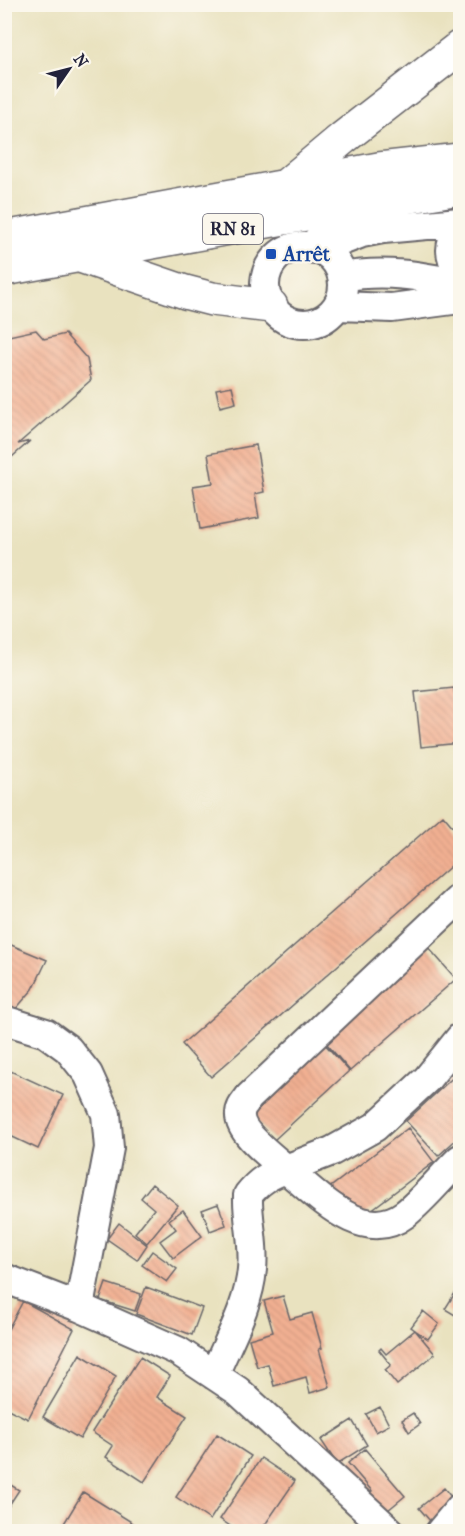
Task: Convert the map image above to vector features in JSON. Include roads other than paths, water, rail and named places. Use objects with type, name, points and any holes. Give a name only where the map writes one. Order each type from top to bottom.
[{"type":"highway","points":[[285,186],[342,138],[460,47]]},
{"type":"highway","name":"RN 81","points":[[4,238],[379,169],[460,160]]},
{"type":"highway","name":"RN 81","points":[[4,269],[460,188]]},
{"type":"highway","points":[[329,260],[336,227],[350,206]]},
{"type":"highway","points":[[78,256],[185,292],[272,306]]},
{"type":"street","points":[[329,260],[376,251],[422,224],[460,223],[453,237],[451,250],[453,263],[460,275]]},
{"type":"street","points":[[329,260],[343,292],[338,306],[329,316],[317,322],[304,324],[286,319],[272,306],[266,294],[265,280],[269,268],[277,257],[288,249],[300,245],[329,260],[384,272],[460,284]]},
{"type":"street","points":[[338,306],[392,308],[460,299]]},
{"type":"street","points":[[457,909],[249,1097],[242,1107],[240,1118],[246,1133],[286,1169],[347,1216],[358,1221],[377,1224],[392,1221],[404,1214],[460,1158]]},
{"type":"street","points":[[4,1020],[46,1034],[68,1049],[88,1074],[106,1114],[109,1148],[79,1307]]},
{"type":"street","points":[[214,1375],[243,1307],[252,1271],[253,1250],[248,1195],[256,1184],[267,1176],[332,1151],[375,1127],[427,1079],[460,1038]]},
{"type":"street","points":[[4,1278],[79,1307],[178,1351],[238,1391],[391,1532]]},
{"type":"street","points":[[440,1532],[460,1508]]},
{"type":"place","name":"Arrêt","points":[[271,254]]}]
